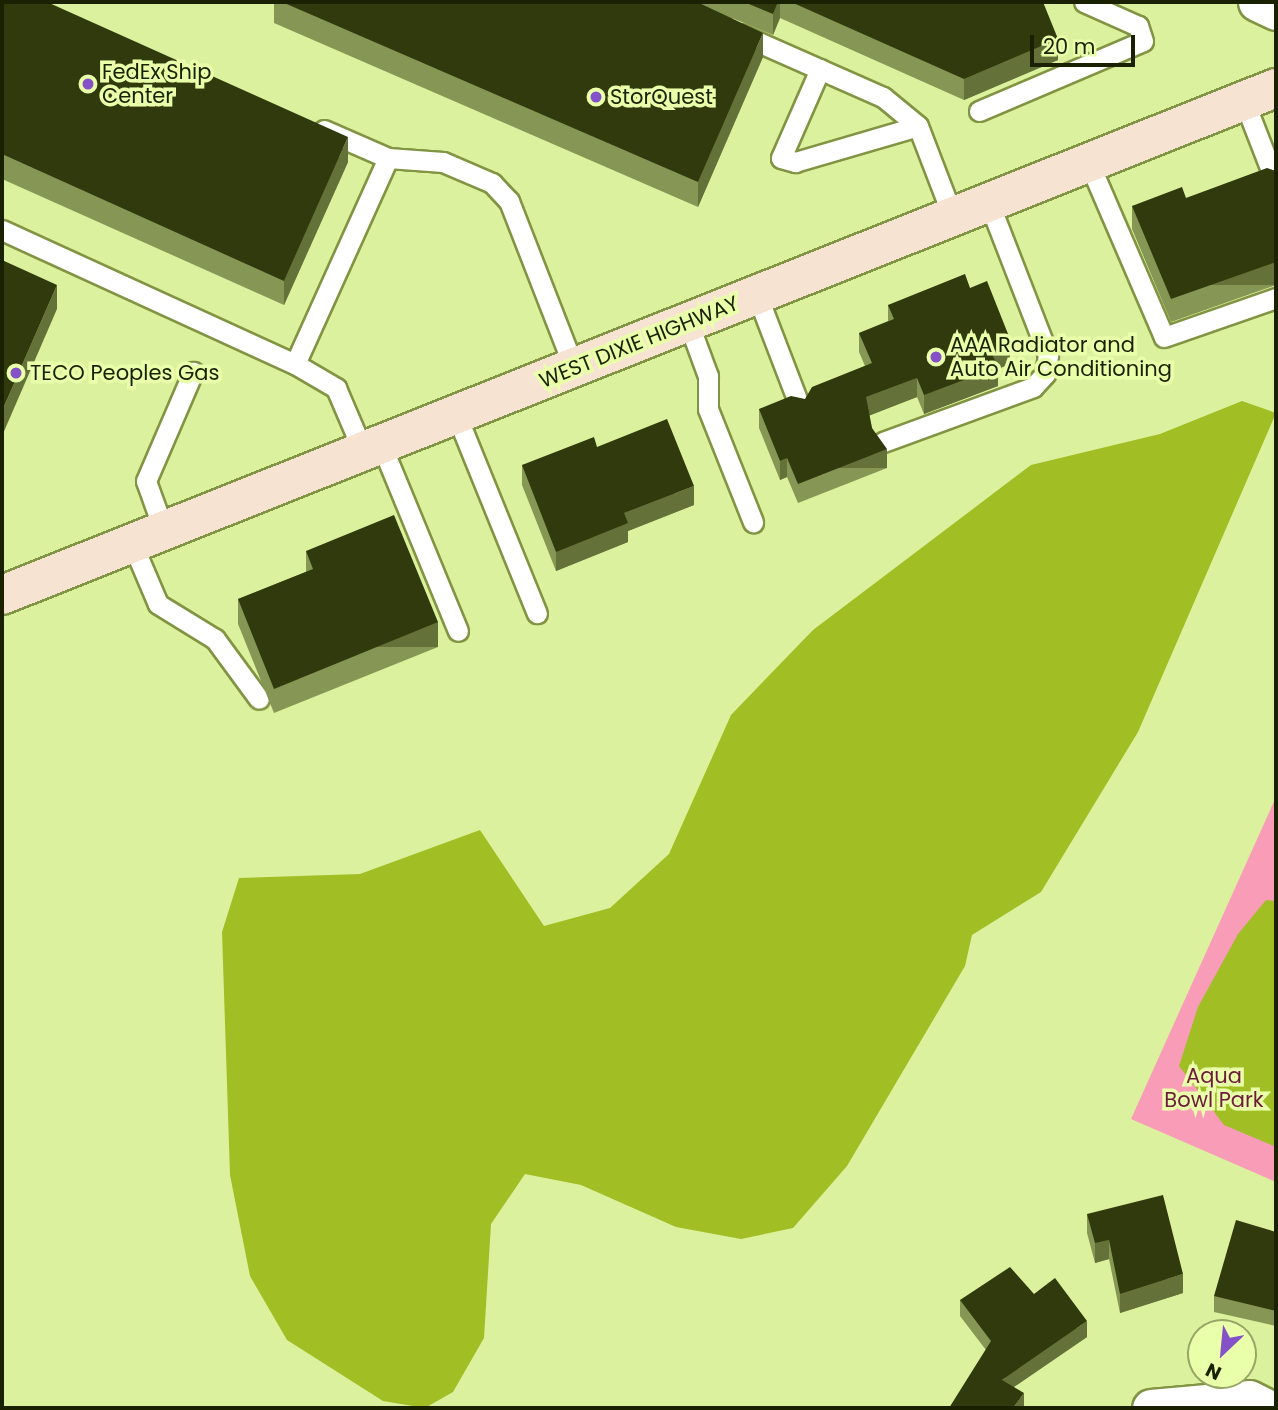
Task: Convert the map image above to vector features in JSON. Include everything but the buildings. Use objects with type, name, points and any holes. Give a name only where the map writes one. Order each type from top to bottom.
[{"type":"main road","name":"WEST DIXIE HIGHWAY","points":[[2,595],[1260,95]]},
{"type":"street","points":[[1257,2],[1276,11]]},
{"type":"street","points":[[1151,1408],[1258,1404]]},
{"type":"lane","points":[[979,111],[1143,41],[1138,26],[1106,6],[1084,2]]},
{"type":"lane","points":[[719,24],[883,97],[919,126],[953,217]]},
{"type":"lane","points":[[820,69],[781,158],[795,162],[919,126]]},
{"type":"lane","points":[[1260,95],[1276,183]]},
{"type":"lane","points":[[300,119],[388,158],[443,162],[492,183],[509,201],[574,368]]},
{"type":"lane","points":[[295,364],[388,158]]},
{"type":"lane","points":[[1088,163],[1164,337],[1276,298]]},
{"type":"lane","points":[[883,442],[1033,387],[1045,374],[1048,355],[989,203]]},
{"type":"lane","points":[[2,230],[295,364],[336,388],[372,448],[458,631]]},
{"type":"lane","points":[[757,295],[800,407]]},
{"type":"lane","points":[[688,322],[708,376],[708,409],[753,522]]},
{"type":"lane","points":[[192,372],[146,481],[148,537],[158,604],[215,639],[258,699]]},
{"type":"lane","points":[[456,414],[537,613]]},
{"type":"green space","name":"Aqua Bowl Park","points":[[1276,797],[1276,1182],[1131,1119]]},
{"type":"shaded area","points":[[1242,401],[1276,413],[1138,732],[1041,892],[972,935],[965,966],[847,1166],[793,1228],[741,1239],[676,1227],[581,1185],[525,1174],[491,1224],[484,1338],[453,1392],[425,1408],[383,1401],[287,1340],[250,1276],[230,1175],[222,932],[239,878],[360,874],[480,830],[544,926],[610,908],[669,854],[731,715],[813,630],[1031,465],[1160,434]]},
{"type":"shaded area","points":[[1266,900],[1276,901],[1276,1147],[1224,1125],[1179,1066],[1198,1007],[1238,934]]},
{"type":"place","name":"FedEx Ship Center","points":[[88,84]]},
{"type":"place","name":"StorQuest","points":[[596,97]]},
{"type":"place","name":"AAA Radiator and Auto Air Conditioning","points":[[936,357]]},
{"type":"place","name":"TECO Peoples Gas","points":[[16,373]]}]
